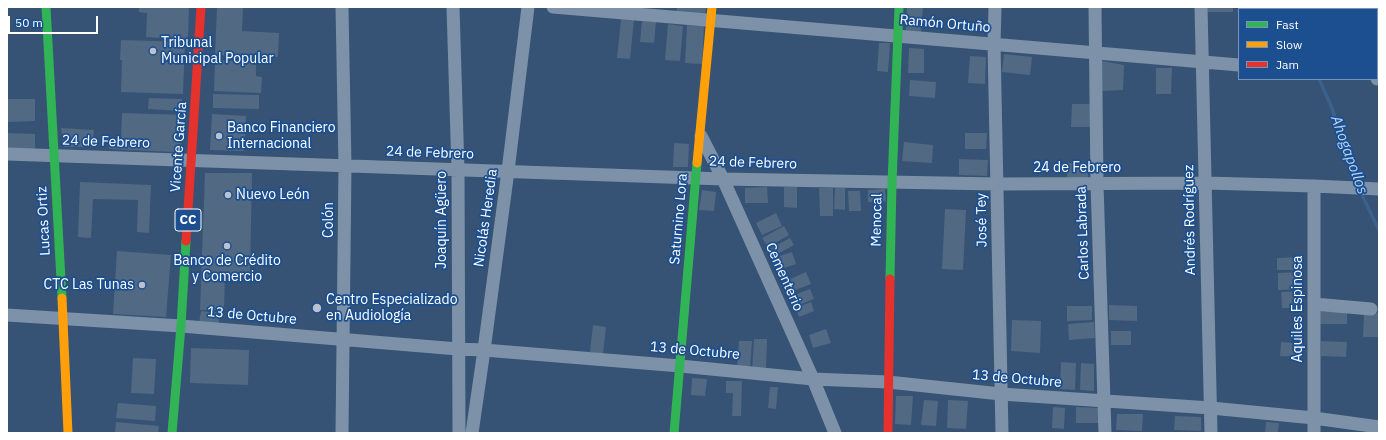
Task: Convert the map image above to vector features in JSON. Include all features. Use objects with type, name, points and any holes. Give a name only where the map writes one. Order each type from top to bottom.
[{"type":"main road","name":"Lucas Ortiz","points":[[46,7],[55,156],[68,433]]},
{"type":"main road","name":"Vicente García","points":[[172,433],[181,326],[202,7]]},
{"type":"main road","name":"Menocal","points":[[888,433],[892,183],[899,7]]},
{"type":"main road","name":"Saturnino Lora","points":[[674,433],[712,14]]},
{"type":"street","name":"Colón","points":[[342,7],[345,166],[342,433]]},
{"type":"street","name":"Joaquín Agüero","points":[[453,7],[458,170],[459,433]]},
{"type":"street","name":"Nicolás Heredia","points":[[472,433],[508,171],[528,7]]},
{"type":"street","name":"Ramón Ortuño","points":[[553,7],[712,14],[897,36],[1238,65]]},
{"type":"street","name":"José Tey","points":[[995,7],[994,44],[1002,433]]},
{"type":"street","name":"Carlos Labrada","points":[[1095,7],[1097,184],[1105,433]]},
{"type":"street","name":"Andrés Rodríguez","points":[[1201,7],[1211,433]]},
{"type":"street","name":"Cementerio","points":[[701,136],[723,179],[813,379],[834,433]]},
{"type":"street","name":"24 de Febrero","points":[[7,154],[723,179],[997,184],[1206,183],[1378,189]]},
{"type":"street","name":"Aquiles Espinosa","points":[[1314,186],[1314,433]]},
{"type":"street","points":[[1314,304],[1370,309]]},
{"type":"street","name":"13 de Octubre","points":[[7,315],[181,326],[680,366],[813,379],[888,382],[1001,394],[1211,408],[1314,418],[1379,427]]},
{"type":"building","points":[[139,7],[189,7],[188,40],[146,37],[147,13],[139,12]]},
{"type":"building","points":[[217,7],[243,7],[242,31],[279,33],[278,57],[215,55]]},
{"type":"building","points":[[677,7],[706,7],[705,16],[676,13]]},
{"type":"building","points":[[907,7],[923,7],[921,32],[906,31]]},
{"type":"building","points":[[1206,7],[1233,7],[1233,12],[1206,12]]},
{"type":"building","points":[[621,19],[634,20],[630,59],[617,58]]},
{"type":"building","points":[[642,21],[656,22],[654,43],[640,42]]},
{"type":"building","points":[[668,24],[683,26],[680,61],[665,60]]},
{"type":"building","points":[[687,25],[704,26],[702,64],[685,63]]},
{"type":"building","points":[[121,40],[185,42],[183,94],[121,92]]},
{"type":"building","points":[[879,43],[890,43],[888,72],[877,71]]},
{"type":"building","points":[[909,48],[924,49],[924,73],[908,73]]},
{"type":"building","points":[[1004,54],[1032,57],[1030,75],[1002,72]]},
{"type":"building","points":[[970,56],[986,57],[985,84],[968,83]]},
{"type":"building","points":[[215,60],[256,62],[256,76],[262,77],[261,93],[214,91]]},
{"type":"building","points":[[1102,61],[1124,65],[1123,90],[1102,91]]},
{"type":"building","points":[[1156,68],[1172,68],[1171,94],[1156,94]]},
{"type":"building","points":[[910,80],[936,82],[935,98],[909,96]]},
{"type":"building","points":[[213,94],[259,95],[259,109],[213,108]]},
{"type":"building","points":[[149,98],[182,99],[182,111],[148,109]]},
{"type":"building","points":[[7,99],[35,99],[35,121],[7,122]]},
{"type":"building","points":[[1072,104],[1090,104],[1090,127],[1071,127]]},
{"type":"building","points":[[122,113],[184,115],[181,147],[175,152],[109,149],[109,141],[121,141]]},
{"type":"building","points":[[212,114],[246,116],[244,151],[210,150]]},
{"type":"building","points":[[61,128],[94,130],[92,147],[64,147]]},
{"type":"building","points":[[7,133],[35,134],[35,151],[7,150]]},
{"type":"building","points":[[965,133],[987,133],[986,149],[965,149]]},
{"type":"building","points":[[904,142],[933,145],[932,163],[902,161]]},
{"type":"building","points":[[674,143],[689,144],[688,167],[673,167]]},
{"type":"building","points":[[959,159],[988,160],[987,176],[959,175]]},
{"type":"building","points":[[1068,163],[1088,164],[1088,179],[1067,178]]},
{"type":"building","points":[[205,173],[252,173],[250,274],[225,274],[224,310],[200,310]]},
{"type":"building","points":[[80,182],[151,185],[149,233],[137,232],[138,200],[93,199],[91,238],[78,237]]},
{"type":"building","points":[[767,187],[768,203],[745,203],[745,188]]},
{"type":"building","points":[[784,187],[797,187],[797,208],[784,207]]},
{"type":"building","points":[[819,188],[833,188],[833,216],[820,216]]},
{"type":"building","points":[[835,188],[845,188],[845,210],[834,209]]},
{"type":"building","points":[[885,189],[886,201],[868,202],[868,190]]},
{"type":"building","points":[[702,190],[716,192],[714,211],[699,210]]},
{"type":"building","points":[[848,191],[860,191],[861,211],[849,211]]},
{"type":"building","points":[[945,209],[966,210],[963,270],[942,269]]},
{"type":"building","points":[[776,213],[782,226],[762,235],[756,223]]},
{"type":"building","points":[[784,226],[789,235],[768,247],[762,238]]},
{"type":"building","points":[[790,238],[794,245],[772,257],[768,250]]},
{"type":"building","name":"CTC Las Tunas","points":[[117,251],[171,255],[166,317],[113,314]]},
{"type":"building","points":[[792,252],[796,264],[778,270],[774,258]]},
{"type":"building","points":[[1301,257],[1302,270],[1277,270],[1277,258]]},
{"type":"building","points":[[806,272],[811,284],[790,292],[786,281]]},
{"type":"building","points":[[1302,272],[1302,289],[1278,290],[1278,273]]},
{"type":"building","points":[[810,289],[814,299],[796,306],[792,296]]},
{"type":"building","points":[[1302,291],[1302,308],[1282,308],[1281,292]]},
{"type":"building","points":[[811,302],[814,311],[799,317],[796,308]]},
{"type":"building","points":[[1109,305],[1137,306],[1137,321],[1109,320]]},
{"type":"building","points":[[1067,306],[1092,306],[1092,320],[1067,321]]},
{"type":"building","points":[[1320,310],[1347,311],[1347,324],[1320,324]]},
{"type":"building","points":[[201,311],[220,313],[218,325],[199,323]]},
{"type":"building","points":[[1364,312],[1379,313],[1379,337],[1363,337]]},
{"type":"building","points":[[1012,320],[1041,321],[1040,353],[1011,351]]},
{"type":"building","points":[[1094,322],[1095,338],[1069,340],[1068,324]]},
{"type":"building","points":[[593,325],[606,327],[603,354],[590,352]]},
{"type":"building","points":[[826,329],[831,343],[813,348],[809,335]]},
{"type":"building","points":[[1111,331],[1131,331],[1131,345],[1111,345]]},
{"type":"building","points":[[754,339],[767,339],[766,371],[752,371]]},
{"type":"building","points":[[739,341],[752,341],[750,368],[737,367]]},
{"type":"building","points":[[1321,341],[1347,342],[1346,357],[1321,356]]},
{"type":"building","points":[[1281,342],[1303,344],[1302,357],[1280,356]]},
{"type":"building","points":[[191,348],[249,350],[248,385],[190,383]]},
{"type":"building","points":[[133,358],[156,359],[154,394],[131,393]]},
{"type":"building","points":[[1061,362],[1076,363],[1075,390],[1060,389]]},
{"type":"building","points":[[1081,363],[1094,364],[1094,391],[1080,390]]},
{"type":"building","points":[[692,378],[707,379],[705,396],[691,395]]},
{"type":"building","points":[[726,381],[742,381],[741,416],[732,416],[733,393],[726,393]]},
{"type":"building","points":[[770,387],[778,387],[776,409],[768,408]]},
{"type":"building","points":[[896,396],[913,396],[911,425],[895,424]]},
{"type":"building","points":[[924,400],[938,401],[936,426],[921,425]]},
{"type":"building","points":[[948,400],[968,401],[966,429],[947,428]]},
{"type":"building","points":[[118,403],[156,406],[155,421],[116,418]]},
{"type":"building","points":[[1053,407],[1065,408],[1064,429],[1052,428]]},
{"type":"building","points":[[1076,407],[1100,408],[1100,423],[1076,423]]},
{"type":"building","points":[[1117,414],[1143,414],[1142,431],[1116,430]]},
{"type":"building","points":[[1175,416],[1201,417],[1201,431],[1174,430]]},
{"type":"building","points":[[116,422],[159,426],[158,433],[115,433]]},
{"type":"building","points":[[1266,422],[1279,423],[1278,433],[1265,433]]},
{"type":"waterway","name":"Ahogapollos","points":[[1319,80],[1332,108],[1357,185]]},
{"type":"waterway","name":"Ahogapollos","points":[[1360,191],[1379,230]]},
{"type":"traffic: fast","points":[[46,7],[62,298]]},
{"type":"traffic: fast","points":[[890,279],[899,7]]},
{"type":"traffic: fast","points":[[674,433],[697,163]]},
{"type":"traffic: fast","points":[[172,433],[186,241]]},
{"type":"traffic: slow","points":[[697,163],[712,7]]},
{"type":"traffic: slow","points":[[62,298],[68,433]]},
{"type":"traffic: jam","points":[[186,241],[201,7]]},
{"type":"traffic: jam","points":[[888,433],[890,279]]},
{"type":"place","name":"Tribunal Municipal Popular","points":[[153,51]]},
{"type":"place","name":"Banco Financiero Internacional","points":[[219,136]]},
{"type":"place","name":"Nuevo León","points":[[228,195]]},
{"type":"place","name":"Banco de Crédito y Comercio","points":[[227,246]]},
{"type":"place","name":"CTC Las Tunas","points":[[142,285]]},
{"type":"place","name":"Centro Especializado en Audiología","points":[[317,308]]}]
